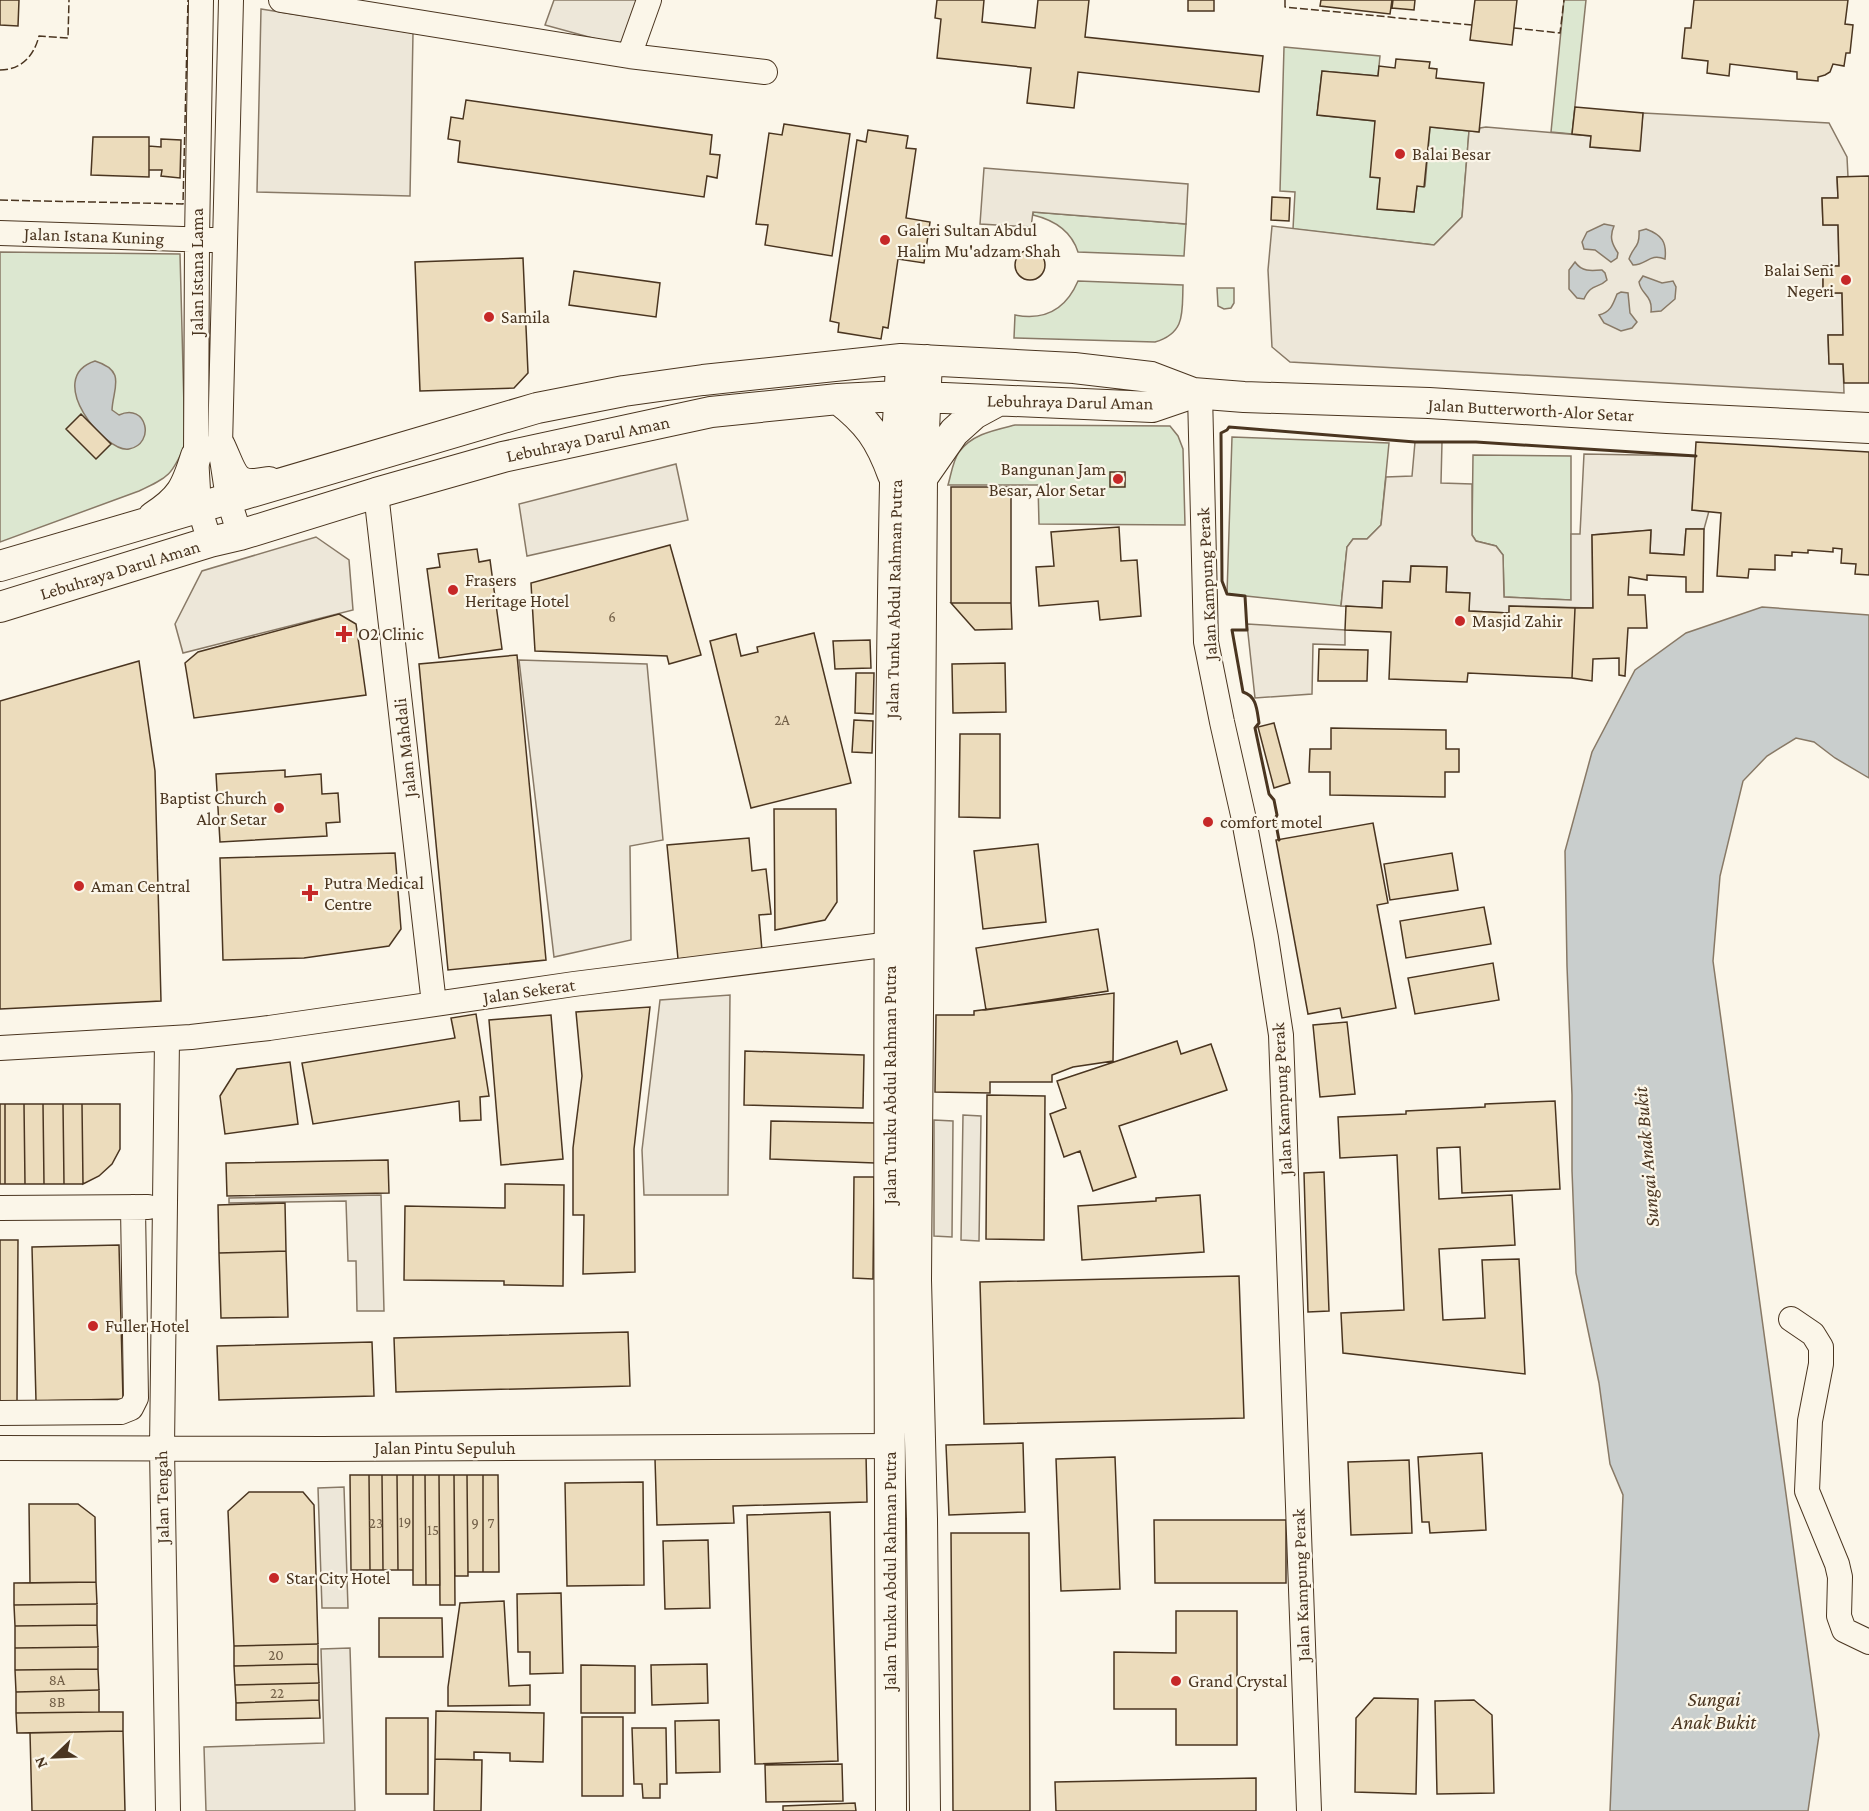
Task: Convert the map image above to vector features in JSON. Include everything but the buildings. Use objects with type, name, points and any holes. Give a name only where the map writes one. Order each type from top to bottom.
[{"type":"main road","name":"Lebuhraya Darul Aman","points":[[0,567],[537,408],[602,395],[703,380],[914,360],[1074,368],[1151,377],[1197,393]]},
{"type":"main road","name":"Jalan Tunku Abdul Rahman Putra","points":[[891,1811],[889,1446],[891,944],[914,360]]},
{"type":"main road","name":"Lebuhraya Darul Aman","points":[[0,606],[502,457],[711,412],[838,399],[913,397],[1152,407],[1197,393]]},
{"type":"main road","name":"Jalan Butterworth-Alor Setar","points":[[1197,393],[1429,403],[1869,428]]},
{"type":"main road","points":[[838,399],[867,424],[908,478],[974,414],[998,401]]},
{"type":"main road","points":[[143,524],[180,496],[208,451],[235,479],[243,484],[257,484],[313,474]]},
{"type":"main road","name":"Jalan Tunku Abdul Rahman Putra","points":[[908,478],[916,1280],[922,1520],[925,1811]]},
{"type":"street","name":"Jalan Istana Lama","points":[[201,0],[197,239],[208,451],[228,498],[240,535]]},
{"type":"street","name":"Jalan Istana Lama","points":[[210,542],[199,507],[208,451],[225,240],[231,0]]},
{"type":"street","points":[[281,0],[629,56],[765,72]]},
{"type":"street","points":[[629,56],[649,0]]},
{"type":"street","name":"Jalan Istana Kuning","points":[[0,233],[225,240]]},
{"type":"street","name":"Jalan Kampung Perak","points":[[1197,393],[1206,642],[1245,827],[1281,1035],[1309,1811]]},
{"type":"street","name":"Jalan Mahdali","points":[[376,493],[434,1004]]},
{"type":"street","name":"Jalan Sekerat","points":[[0,1048],[167,1039],[269,1028],[574,984],[891,944]]},
{"type":"street","name":"Jalan Tengah","points":[[167,1039],[162,1448],[168,1811]]},
{"type":"street","points":[[0,1208],[165,1206]]},
{"type":"street","points":[[0,1413],[121,1413],[131,1408],[136,1398],[133,1207]]},
{"type":"street","points":[[1791,1319],[1813,1334],[1821,1347],[1821,1364],[1810,1421],[1807,1491],[1837,1564],[1840,1577],[1839,1616],[1844,1630],[1869,1641]]},
{"type":"street","name":"Jalan Pintu Sepuluh","points":[[0,1448],[889,1446]]},
{"type":"green space","points":[[1564,0],[1586,0],[1572,134],[1551,132]]},
{"type":"green space","points":[[1284,47],[1380,56],[1378,76],[1322,71],[1317,115],[1375,121],[1380,178],[1378,209],[1414,212],[1417,186],[1425,186],[1430,127],[1469,131],[1462,217],[1434,245],[1293,229],[1295,192],[1280,191]]},
{"type":"green space","points":[[1033,212],[1186,224],[1184,256],[1078,252],[1071,238],[1061,227],[1033,215]]},
{"type":"green space","points":[[0,252],[180,254],[185,445],[173,469],[157,482],[139,491],[0,542]]},
{"type":"green space","points":[[1078,281],[1183,285],[1180,320],[1172,333],[1155,342],[1014,338],[1015,315],[1036,316],[1054,311],[1067,299]]},
{"type":"green space","points":[[1217,288],[1234,288],[1234,303],[1231,308],[1224,309],[1218,306]]},
{"type":"green space","points":[[1015,425],[1170,426],[1178,436],[1183,449],[1185,525],[1039,524],[1038,485],[948,485],[955,459],[964,446],[984,434]]},
{"type":"green space","points":[[1232,437],[1389,443],[1381,525],[1367,539],[1353,539],[1347,547],[1341,606],[1227,594]]},
{"type":"green space","points":[[1473,455],[1571,456],[1571,600],[1504,597],[1503,555],[1496,546],[1476,541],[1472,535]]},
{"type":"shaded area","points":[[554,0],[658,0],[640,51],[545,25]]},
{"type":"shaded area","points":[[261,9],[413,33],[410,196],[257,192]]},
{"type":"shaded area","points":[[1643,113],[1829,123],[1847,157],[1848,177],[1837,177],[1838,198],[1822,198],[1823,225],[1838,225],[1839,266],[1823,266],[1823,293],[1842,293],[1843,335],[1828,335],[1829,363],[1843,364],[1844,393],[1290,362],[1272,347],[1268,270],[1272,226],[1434,245],[1462,217],[1469,131],[1479,132],[1480,128],[1486,127],[1591,136],[1590,147],[1639,151]]},
{"type":"shaded area","points":[[984,168],[1188,184],[1186,224],[1033,212],[1031,227],[980,224]]},
{"type":"shaded area","points":[[1415,442],[1442,442],[1441,483],[1472,484],[1472,535],[1476,541],[1496,546],[1503,555],[1504,597],[1571,600],[1571,534],[1580,534],[1584,454],[1696,456],[1692,510],[1709,511],[1704,529],[1686,529],[1684,555],[1650,553],[1651,530],[1592,535],[1593,608],[1510,606],[1509,613],[1469,611],[1469,593],[1446,592],[1447,567],[1411,566],[1410,582],[1383,582],[1382,608],[1341,606],[1347,547],[1353,539],[1367,539],[1381,525],[1386,477],[1412,476]]},
{"type":"shaded area","points":[[676,464],[688,520],[527,556],[519,504]]},
{"type":"shaded area","points":[[316,537],[349,560],[353,610],[183,653],[175,624],[202,571]]},
{"type":"shaded area","points":[[1247,624],[1345,630],[1345,645],[1313,644],[1312,694],[1255,698]]},
{"type":"shaded area","points":[[519,660],[647,664],[663,840],[630,846],[631,940],[554,957]]},
{"type":"shaded area","points":[[730,995],[728,1195],[644,1195],[642,1150],[660,1000]]},
{"type":"shaded area","points":[[963,1115],[981,1116],[979,1241],[961,1240]]},
{"type":"shaded area","points":[[934,1120],[953,1121],[952,1237],[934,1236]]},
{"type":"shaded area","points":[[381,1195],[384,1311],[357,1311],[356,1261],[348,1261],[346,1201],[229,1203],[229,1198]]},
{"type":"shaded area","points":[[344,1487],[348,1608],[322,1608],[318,1488]]},
{"type":"shaded area","points":[[350,1648],[355,1811],[206,1811],[204,1747],[324,1743],[321,1649]]},
{"type":"water","points":[[1604,224],[1614,226],[1612,240],[1618,253],[1617,258],[1611,262],[1595,250],[1584,249],[1582,242],[1587,232]]},
{"type":"water","points":[[1646,229],[1662,240],[1665,259],[1655,257],[1633,265],[1629,259],[1637,244],[1639,231]]},
{"type":"water","points":[[1575,262],[1590,271],[1602,270],[1607,280],[1592,288],[1584,299],[1577,298],[1569,289],[1569,270]]},
{"type":"water","points":[[1643,276],[1662,283],[1673,281],[1676,287],[1675,299],[1661,311],[1651,312],[1649,298],[1639,282]]},
{"type":"water","points":[[1628,293],[1630,313],[1637,322],[1632,328],[1621,331],[1604,323],[1599,315],[1609,310],[1617,294]]},
{"type":"water","points":[[95,361],[105,365],[115,375],[112,410],[119,415],[136,414],[145,425],[143,440],[137,446],[129,449],[119,447],[106,439],[84,413],[77,397],[75,382],[81,370]]},
{"type":"water","name":"Sungai Anak Bukit","points":[[1762,607],[1869,615],[1869,778],[1835,758],[1814,742],[1796,738],[1767,756],[1743,781],[1720,876],[1713,961],[1819,1735],[1808,1811],[1610,1811],[1623,1495],[1610,1464],[1599,1383],[1576,1273],[1565,851],[1592,752],[1635,670],[1686,633]]},
{"type":"fence","points":[[0,70],[14,68],[26,60],[34,50],[39,36],[68,38],[69,0]]},
{"type":"fence","points":[[0,200],[183,204],[188,0]]},
{"type":"fence","points":[[1285,0],[1285,7],[1472,25]]},
{"type":"fence","points":[[1514,28],[1560,33],[1564,0]]},
{"type":"wall","points":[[1279,840],[1274,800],[1269,794],[1255,728],[1259,723],[1257,709],[1254,700],[1243,692],[1232,630],[1247,630],[1245,596],[1227,594],[1222,581],[1221,433],[1229,427],[1415,442],[1476,442],[1696,456]]},
{"type":"place","name":"Balai Besar","points":[[1400,154]]},
{"type":"place","name":"Galeri Sultan Abdul Halim Mu'adzam Shah","points":[[885,240]]},
{"type":"place","name":"Balai Seni Negeri","points":[[1846,280]]},
{"type":"place","name":"Samila","points":[[489,317]]},
{"type":"place","name":"Bangunan Jam Besar, Alor Setar","points":[[1118,479]]},
{"type":"place","name":"Frasers Heritage Hotel","points":[[453,590]]},
{"type":"place","name":"Masjid Zahir","points":[[1460,621]]},
{"type":"place","name":"O2 Clinic","points":[[344,634]]},
{"type":"place","name":"Baptist Church Alor Setar","points":[[279,808]]},
{"type":"place","name":"comfort motel","points":[[1208,822]]},
{"type":"place","name":"Aman Central","points":[[79,886]]},
{"type":"place","name":"Putra Medical Centre","points":[[310,893]]},
{"type":"place","name":"Fuller Hotel","points":[[93,1326]]},
{"type":"place","name":"Star City Hotel","points":[[274,1578]]},
{"type":"place","name":"Grand Crystal","points":[[1176,1681]]}]
